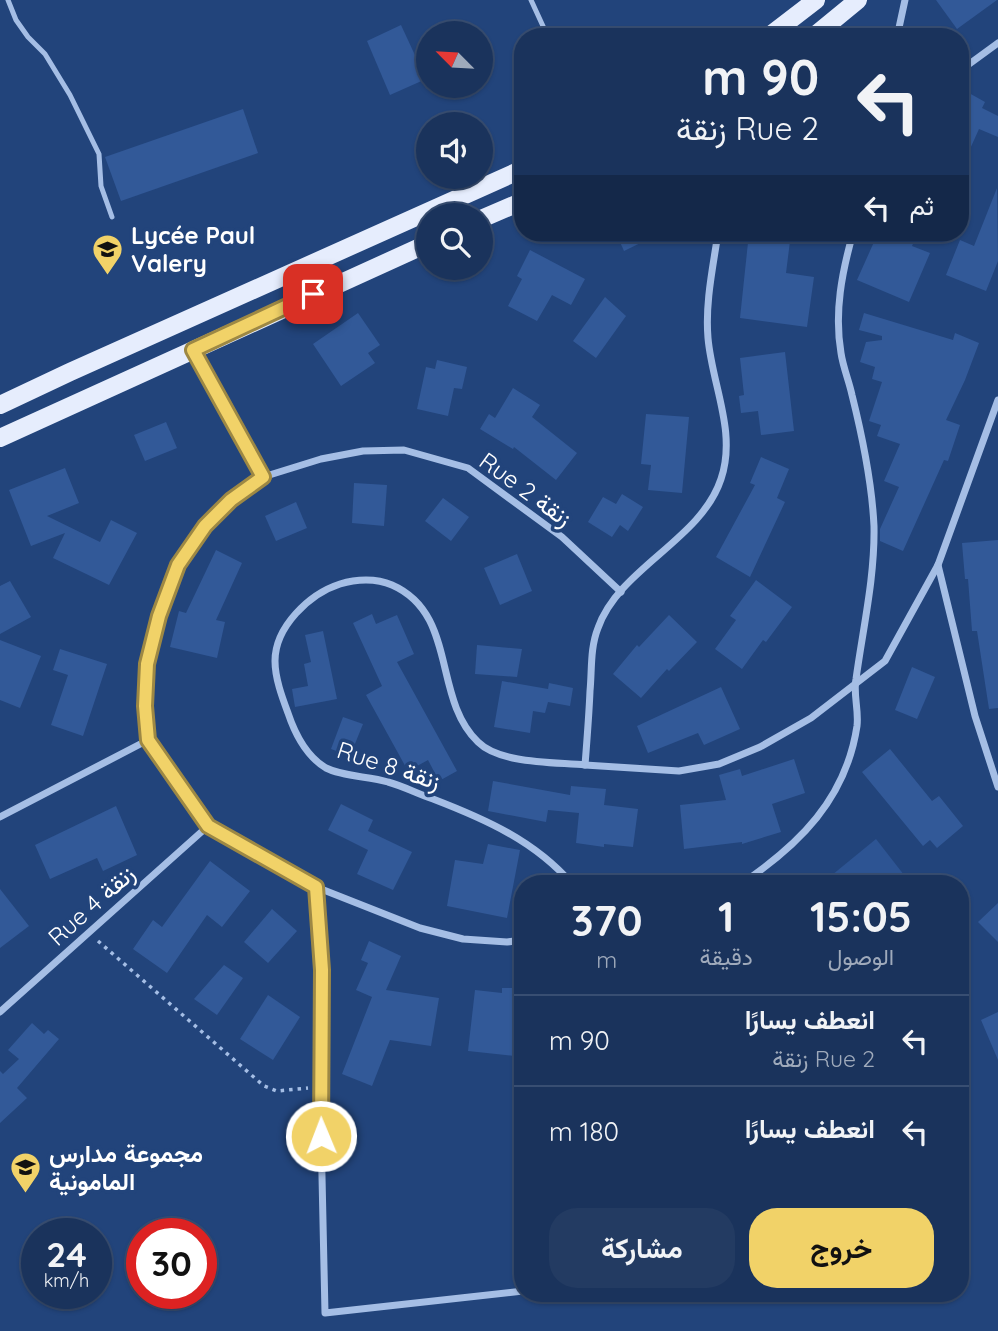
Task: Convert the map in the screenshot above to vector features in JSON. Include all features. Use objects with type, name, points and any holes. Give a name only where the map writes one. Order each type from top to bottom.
[{"type":"main road","points":[[780,28],[816,0]]},
{"type":"main road","points":[[824,28],[859,0]]},
{"type":"main road","points":[[0,405],[514,173]]},
{"type":"main road","points":[[493,214],[514,205]]},
{"type":"main road","points":[[0,438],[416,249]]},
{"type":"street","points":[[899,28],[905,0]]},
{"type":"street","points":[[969,64],[998,43]]},
{"type":"street","points":[[585,765],[593,646],[598,626],[621,592],[700,518],[722,478],[726,453],[726,422],[708,337],[708,307],[717,242]]},
{"type":"street","points":[[754,875],[811,827],[833,794],[847,761],[857,726],[855,683],[869,601],[874,526],[865,460],[841,353],[838,313],[841,276],[850,242]]},
{"type":"street","points":[[193,350],[263,477]]},
{"type":"street","name":"Rue 8 زنقة","points":[[563,875],[528,844],[498,826],[388,782],[328,769],[309,754],[292,726],[281,694],[275,660],[283,631],[297,612],[320,594],[339,584],[363,580],[383,581],[406,591],[425,610],[443,655],[460,718],[478,742],[502,756],[679,771],[719,764],[760,747],[811,718],[885,661],[938,565],[998,400]]},
{"type":"street","name":"Rue 2 زنقة","points":[[148,740],[145,706],[147,664],[159,616],[178,565],[205,526],[231,500],[263,477],[321,459],[363,451],[404,450],[468,468],[562,537],[621,592]]},
{"type":"street","points":[[938,565],[975,716],[998,787]]},
{"type":"street","points":[[0,817],[148,740],[208,826],[316,887],[420,928],[463,939],[514,941]]},
{"type":"street","name":"Rue 4 زنقة","points":[[0,1012],[208,826]]},
{"type":"street","points":[[316,887],[322,970],[320,1085],[325,1313],[514,1292]]},
{"type":"lane","points":[[8,0],[16,20],[28,37],[46,54],[70,95],[99,155],[101,186],[111,217]]},
{"type":"lane","points":[[531,0],[544,28]]},
{"type":"path","points":[[89,933],[264,1086],[277,1091],[320,1085]]},
{"type":"shaded area","points":[[876,839],[904,875],[832,875]]},
{"type":"building","points":[[936,0],[997,0],[958,28]]},
{"type":"building","points":[[401,25],[416,57],[416,83],[390,95],[367,41]]},
{"type":"building","points":[[969,93],[985,102],[982,108],[998,116],[998,137],[979,129],[969,151]]},
{"type":"building","points":[[243,109],[258,153],[121,201],[105,157]]},
{"type":"building","points":[[997,188],[998,261],[986,291],[946,275],[959,242],[974,246]]},
{"type":"building","points":[[620,242],[642,242],[624,251]]},
{"type":"building","points":[[748,242],[790,242],[786,273],[814,277],[807,327],[740,318]]},
{"type":"building","points":[[874,242],[914,242],[912,246],[930,253],[909,302],[857,280]]},
{"type":"building","points":[[530,250],[585,279],[571,305],[552,295],[537,321],[508,306],[522,279],[517,276]]},
{"type":"building","points":[[605,297],[626,316],[596,358],[573,341]]},
{"type":"building","points":[[358,313],[380,345],[368,353],[375,363],[341,386],[313,344]]},
{"type":"building","points":[[864,313],[953,340],[955,333],[979,343],[946,420],[960,425],[948,461],[944,460],[903,551],[880,541],[880,529],[899,487],[884,481],[900,444],[877,436],[881,425],[869,421],[882,382],[872,379],[875,367],[860,362],[866,342],[882,340],[882,336],[859,330]]},
{"type":"building","points":[[785,352],[794,431],[761,435],[758,411],[741,413],[739,396],[744,395],[740,358]]},
{"type":"building","points":[[437,360],[467,367],[462,389],[454,388],[448,416],[417,409],[426,367],[435,369]]},
{"type":"building","points":[[513,388],[540,405],[532,417],[577,453],[556,480],[514,447],[513,449],[480,429],[489,414],[495,418]]},
{"type":"building","points":[[646,414],[689,417],[682,493],[648,490],[651,465],[641,464]]},
{"type":"building","points":[[166,422],[177,448],[145,461],[134,435]]},
{"type":"building","points":[[761,457],[789,469],[777,498],[785,502],[750,577],[716,557],[755,485],[750,483]]},
{"type":"building","points":[[65,468],[79,503],[47,516],[100,542],[111,520],[137,533],[109,585],[53,558],[65,533],[31,546],[9,490]]},
{"type":"building","points":[[354,483],[387,485],[384,526],[352,523]]},
{"type":"building","points":[[622,494],[643,507],[628,531],[620,525],[612,537],[588,522],[603,497],[616,504]]},
{"type":"building","points":[[443,498],[469,517],[451,541],[425,521]]},
{"type":"building","points":[[296,502],[307,528],[276,541],[265,516]]},
{"type":"building","points":[[998,540],[998,708],[989,709],[977,631],[972,631],[962,543]]},
{"type":"building","points":[[216,550],[242,563],[216,620],[225,622],[217,658],[170,647],[179,611],[186,613]]},
{"type":"building","points":[[517,554],[532,591],[500,605],[484,568]]},
{"type":"building","points":[[756,580],[792,607],[742,669],[715,649],[736,620],[730,616]]},
{"type":"building","points":[[10,581],[31,617],[0,634],[0,586]]},
{"type":"building","points":[[372,614],[376,624],[397,615],[414,654],[397,662],[457,771],[439,781],[428,760],[408,771],[366,695],[382,686],[353,623]]},
{"type":"building","points":[[669,615],[697,642],[669,671],[667,669],[641,698],[613,674],[637,645],[639,647]]},
{"type":"building","points":[[323,631],[337,699],[295,707],[292,689],[308,686],[304,664],[311,662],[305,635]]},
{"type":"building","points":[[0,640],[41,656],[20,708],[0,700]]},
{"type":"building","points":[[477,645],[522,649],[517,677],[475,674]]},
{"type":"building","points":[[60,649],[107,664],[83,736],[51,725],[68,675],[53,670]]},
{"type":"building","points":[[912,667],[935,677],[917,719],[895,710]]},
{"type":"building","points":[[502,681],[548,689],[549,683],[573,688],[570,706],[548,702],[545,713],[533,711],[530,733],[494,727]]},
{"type":"building","points":[[721,687],[740,729],[704,745],[698,733],[648,753],[637,726]]},
{"type":"building","points":[[343,717],[363,724],[350,756],[331,749]]},
{"type":"building","points":[[890,749],[932,801],[939,796],[963,826],[937,848],[930,840],[923,846],[862,772]]},
{"type":"building","points":[[794,759],[805,793],[772,804],[781,832],[742,844],[684,849],[680,805],[726,800],[719,775],[740,769],[742,776]]},
{"type":"building","points":[[493,781],[570,795],[571,786],[606,789],[604,805],[638,809],[633,847],[576,843],[579,813],[548,810],[546,822],[488,811]]},
{"type":"building","points":[[341,804],[373,820],[368,831],[412,852],[393,890],[357,874],[368,850],[328,830]]},
{"type":"building","points":[[116,806],[137,855],[103,871],[97,858],[50,879],[35,845]]},
{"type":"building","points":[[488,844],[520,850],[507,918],[447,906],[455,860],[483,864]]},
{"type":"building","points":[[210,861],[250,891],[222,927],[207,915],[167,973],[133,949],[153,920],[162,927]]},
{"type":"building","points":[[0,889],[29,926],[0,948]]},
{"type":"building","points":[[998,903],[998,942],[978,922]]},
{"type":"building","points":[[272,909],[297,931],[268,963],[244,942]]},
{"type":"building","points":[[369,941],[401,956],[386,990],[439,998],[431,1046],[390,1040],[372,1086],[342,1074],[372,997],[356,990],[368,963],[361,960]]},
{"type":"building","points":[[224,965],[243,978],[217,1015],[194,999]]},
{"type":"building","points":[[502,988],[514,988],[514,1056],[468,1051],[475,990],[502,993]]},
{"type":"building","points":[[268,995],[300,1017],[273,1060],[240,1039]]},
{"type":"building","points":[[998,1012],[998,1060],[981,1020]]},
{"type":"building","points":[[32,1023],[44,1034],[48,1030],[59,1039],[17,1088],[27,1098],[0,1123],[0,1071],[3,1074],[19,1059],[8,1050]]},
{"type":"place","name":"Lycée Paul Valery","points":[[108,276]]},
{"type":"place","name":"مجموعة مدارس المامونية","points":[[26,1194]]},
{"type":"route","points":[[313,294],[193,350],[263,477],[231,500],[205,526],[178,565],[159,616],[147,664],[145,706],[148,740],[208,826],[316,887],[322,970],[321,1136]]}]
